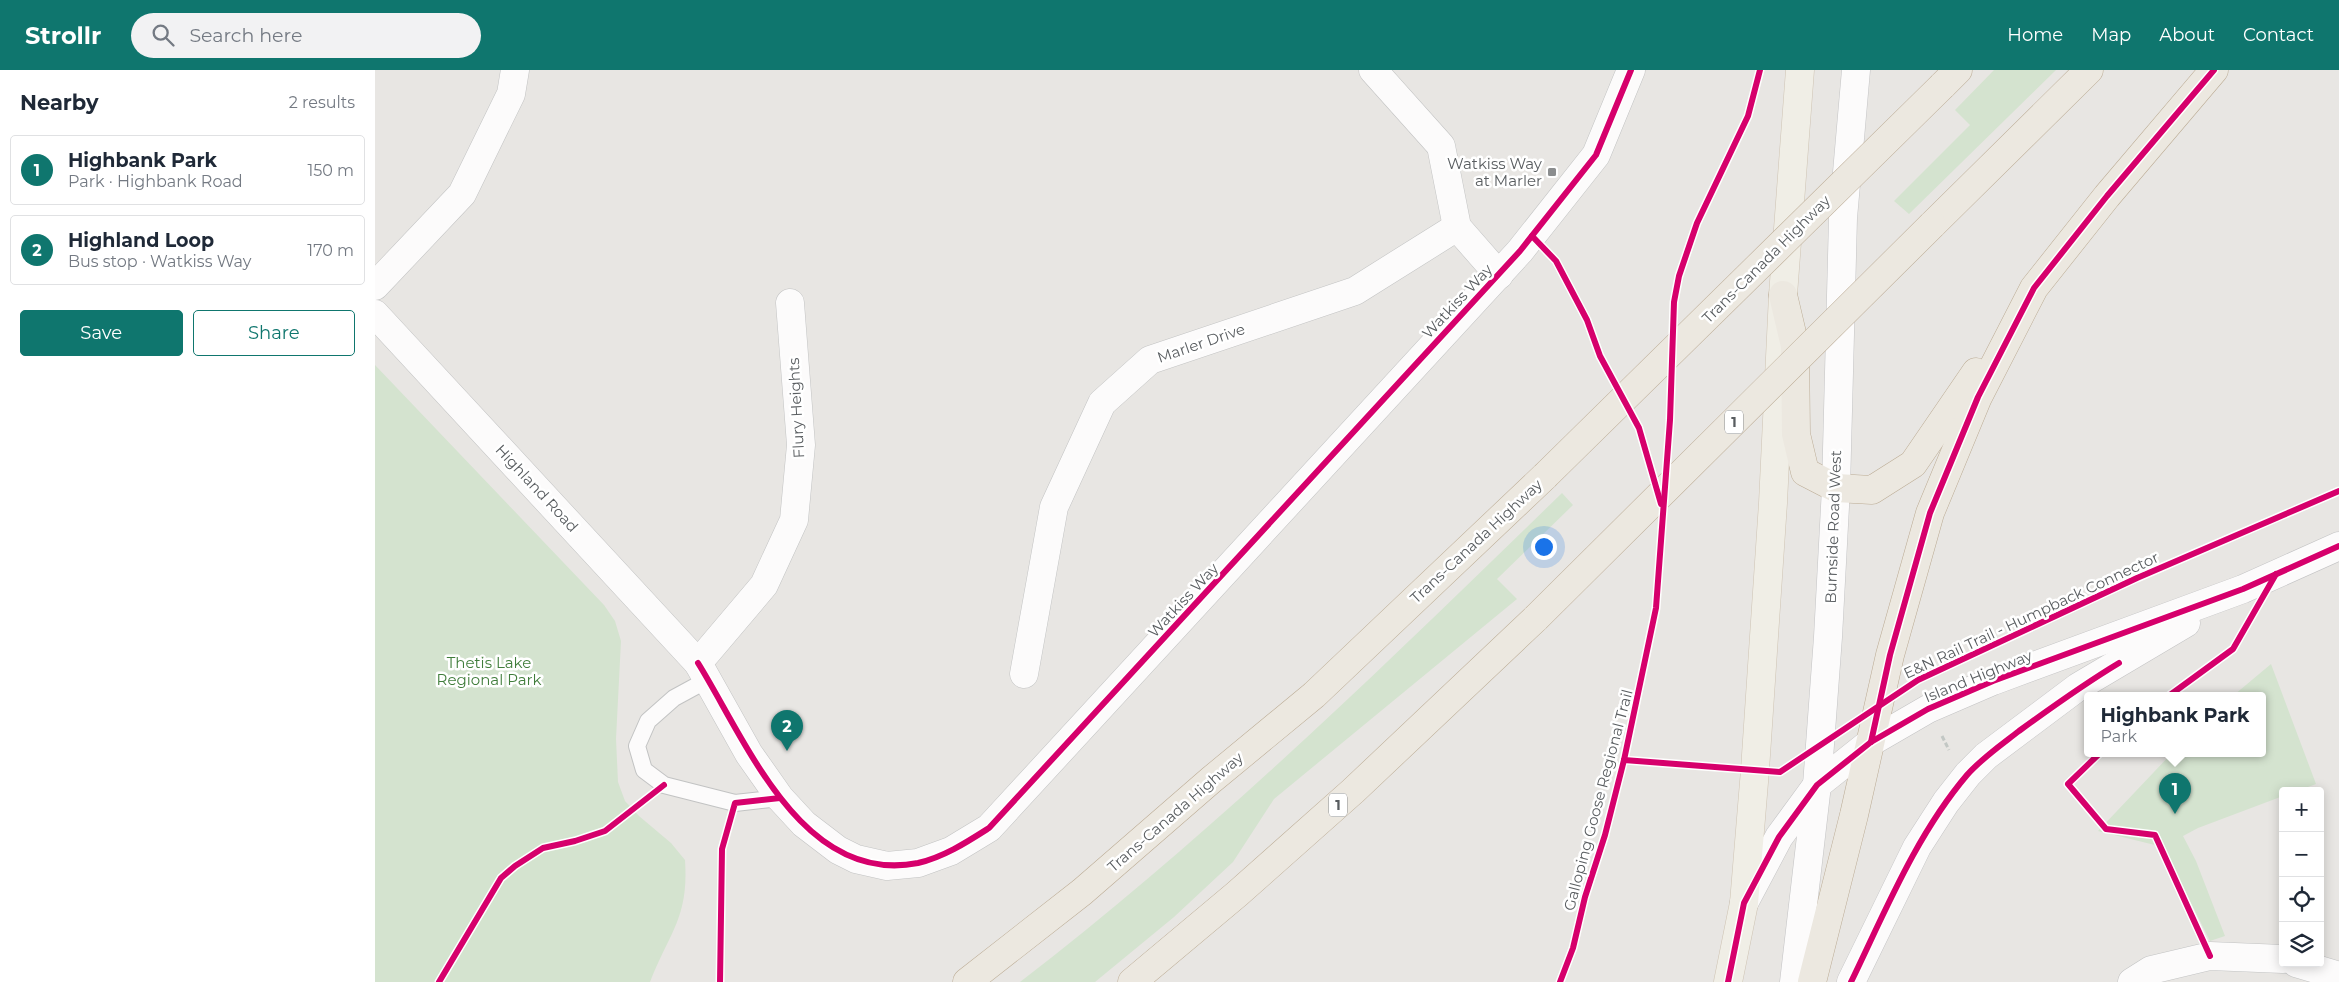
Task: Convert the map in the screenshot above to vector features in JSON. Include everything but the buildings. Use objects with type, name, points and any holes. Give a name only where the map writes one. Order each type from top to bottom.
[{"type":"highway","name":"1","points":[[1132,982],[1237,894],[1353,791],[1535,618],[2089,70]]},
{"type":"highway","points":[[1783,295],[1795,346],[1796,434],[1805,472],[1836,488],[1872,490],[1913,464],[2034,288],[2107,196],[2213,70]]},
{"type":"highway","name":"Trans-Canada Highway","points":[[967,982],[1081,892],[1211,780],[1314,695],[1545,476],[1950,78]]},
{"type":"highway","points":[[1811,982],[1871,742],[1889,655],[1930,513],[1978,397],[2034,288]]},
{"type":"main road","points":[[1744,902],[1773,503],[1783,295],[1800,70]]},
{"type":"main road","name":"Island Highway","points":[[1728,982],[1744,902]]},
{"type":"street","points":[[375,286],[463,194],[511,94],[515,70]]},
{"type":"street","points":[[1373,70],[1441,146],[1457,227],[1499,275]]},
{"type":"street","name":"Watkiss Way","points":[[703,671],[749,754],[780,798],[804,824],[837,850],[856,859],[887,866],[918,863],[951,851],[989,828],[1520,251],[1596,155],[1631,70]]},
{"type":"street","name":"Burnside Road West","points":[[1794,982],[1817,786],[1828,647],[1836,488],[1843,218],[1856,70]]},
{"type":"street","name":"Marler Drive","points":[[1024,674],[1054,507],[1102,403],[1150,360],[1355,291],[1457,227]]},
{"type":"street","name":"Flury Heights","points":[[703,671],[764,585],[794,520],[801,445],[789,303]]},
{"type":"street","name":"Highland Road","points":[[375,314],[703,671]]},
{"type":"street","name":"Island Highway","points":[[1744,902],[1779,837],[1817,786],[1871,742],[1928,709],[1993,681],[2243,589],[2339,546]]},
{"type":"street","name":"Island Highway","points":[[1851,982],[1917,847],[1946,802],[1968,774],[1986,756],[2077,687],[2243,589]]},
{"type":"street","points":[[2132,982],[2151,970],[2210,956],[2279,960]]},
{"type":"street","points":[[2309,967],[2339,976]]},
{"type":"lane","points":[[703,671],[648,721],[637,746],[644,770],[665,785],[735,803],[780,798]]},
{"type":"green space","points":[[1994,70],[2056,70],[1909,214],[1894,201],[1970,125],[1955,110]]},
{"type":"green space","name":"Thetis Lake Regional Park","points":[[375,365],[604,605],[615,621],[621,641],[616,739],[618,782],[625,801],[639,816],[671,843],[685,860],[684,897],[681,911],[650,982],[375,982]]},
{"type":"green space","points":[[1562,493],[1573,505],[1497,579],[1517,599],[1274,799],[1233,862],[1174,917],[1095,982],[1020,982],[1162,867],[1230,807],[1365,683]]},
{"type":"green space","points":[[2271,664],[2316,784],[2308,787],[2279,787],[2279,798],[2198,828],[2183,836],[2196,861],[2225,936],[2210,941],[2163,847],[2098,831],[2168,757],[2266,757],[2266,692],[2238,692]]},
{"type":"cycle path","points":[[698,663],[758,766],[783,800],[810,830],[841,852],[877,864],[918,863],[964,844],[989,828],[1520,251],[1596,155],[1631,70]]},
{"type":"cycle path","name":"Galloping Goose Regional Trail","points":[[1560,982],[1573,948],[1585,897],[1605,835],[1624,760],[1656,608],[1670,420],[1674,302],[1679,276],[1697,223],[1748,116],[1760,70]]},
{"type":"cycle path","points":[[1871,742],[1890,655],[1930,513],[1978,397],[2034,288],[2107,196],[2214,70]]},
{"type":"cycle path","points":[[1532,236],[1556,261],[1587,320],[1600,356],[1639,428],[1661,504]]},
{"type":"cycle path","name":"E&N Rail Trail - Humpback Connector","points":[[1624,760],[1780,772],[1918,680],[2137,578],[2339,491]]},
{"type":"cycle path","points":[[1728,982],[1744,903],[1779,837],[1817,785],[1871,742],[1928,709],[1993,681],[2243,589],[2339,546]]},
{"type":"cycle path","points":[[2174,692],[2233,649],[2276,574]]},
{"type":"cycle path","points":[[1851,982],[1917,848],[1949,798],[1967,775],[1985,757],[2019,731],[2081,687],[2119,663]]},
{"type":"cycle path","points":[[2096,757],[2068,784],[2106,829],[2155,835],[2210,956]]},
{"type":"cycle path","points":[[439,982],[501,878],[515,866],[543,848],[575,841],[605,831],[664,785]]},
{"type":"cycle path","points":[[720,982],[722,849],[735,803],[780,798]]},
{"type":"place","name":"Watkiss Way at Marler","points":[[1552,172]]},
{"type":"place","name":"Highland Loop","points":[[787,751]]},
{"type":"place","name":"Highbank Park","points":[[2175,814]]}]
